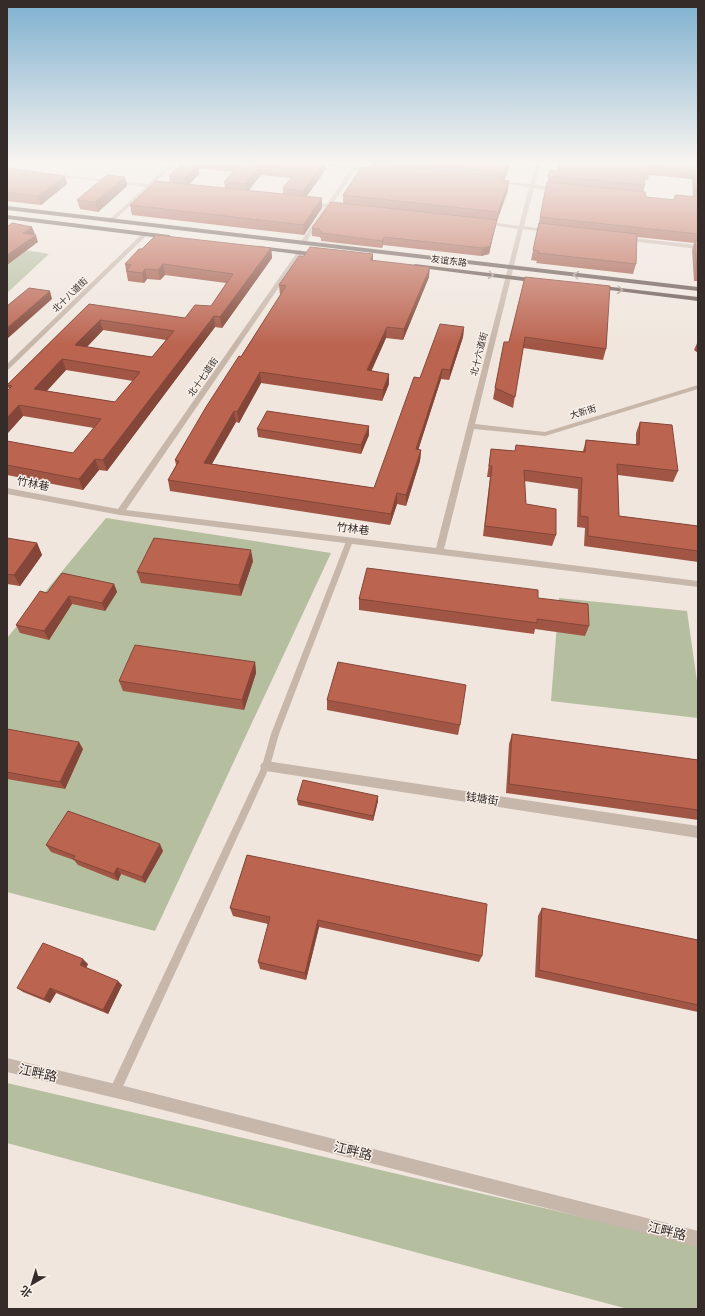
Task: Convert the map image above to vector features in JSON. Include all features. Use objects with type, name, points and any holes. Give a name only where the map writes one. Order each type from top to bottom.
[{"type":"highway","points":[[51,222],[176,238]]},
{"type":"highway","name":"友谊东路","points":[[123,222],[698,289]]},
{"type":"highway","points":[[253,247],[331,256]]},
{"type":"highway","name":"友谊东路","points":[[408,265],[548,282]]},
{"type":"highway","points":[[587,286],[698,299]]},
{"type":"street","points":[[302,244],[317,222]]},
{"type":"street","points":[[478,222],[560,232]]},
{"type":"street","name":"北十六道街","points":[[439,552],[510,267],[523,222]]},
{"type":"street","name":"北十八道街","points":[[7,368],[145,234]]},
{"type":"street","points":[[621,239],[698,247]]},
{"type":"street","name":"北十七道街","points":[[120,512],[300,252]]},
{"type":"street","name":"大新街","points":[[470,426],[545,434],[698,387]]},
{"type":"street","name":"竹林巷","points":[[7,491],[120,512],[698,584]]},
{"type":"street","name":"钱塘街","points":[[266,766],[698,832]]},
{"type":"street","name":"江畔路","points":[[7,1065],[698,1239]]},
{"type":"lane","points":[[115,1091],[266,766],[276,734],[349,541]]},
{"type":"green space","points":[[7,247],[49,254],[7,293]]},
{"type":"green space","points":[[106,518],[331,553],[155,931],[7,892],[7,638]]},
{"type":"green space","points":[[559,598],[687,611],[698,688],[698,718],[551,701]]},
{"type":"green space","points":[[7,1083],[698,1244],[698,1309],[628,1309],[7,1143]]},
{"type":"building","points":[[281,222],[305,222],[303,225]]},
{"type":"building","points":[[316,222],[496,222],[490,246],[482,248],[384,237],[382,241],[321,233],[322,231],[319,230],[320,229],[312,228]]},
{"type":"building","points":[[590,222],[698,222],[698,234]]},
{"type":"building","points":[[12,223],[32,227],[23,233],[36,235],[7,255],[7,227]]},
{"type":"building","points":[[539,223],[637,234],[636,264],[538,253],[539,251],[533,250]]},
{"type":"building","points":[[156,235],[271,248],[220,317],[214,316],[103,460],[95,459],[79,479],[7,465],[7,441],[73,453],[101,419],[19,405],[7,418],[7,391],[12,386],[7,385],[89,304],[185,318],[195,305],[211,306],[233,274],[163,264],[158,270],[145,269],[142,273],[126,271],[131,265],[125,264],[139,249],[142,249]],"holes":[[[100,320],[174,331],[152,357],[75,345]],[[62,359],[140,372],[115,402],[34,389]]]},
{"type":"building","points":[[695,240],[698,241],[698,271],[697,271]]},
{"type":"building","points":[[310,247],[373,254],[370,260],[430,267],[404,329],[387,327],[367,370],[389,374],[383,390],[260,372],[237,412],[234,411],[204,463],[374,488],[414,377],[420,378],[440,324],[464,327],[450,370],[442,369],[416,449],[421,450],[406,495],[397,493],[391,514],[168,480],[179,461],[175,460],[206,407],[239,356],[241,357],[286,286],[279,285],[299,256],[304,256]]},
{"type":"building","points":[[525,277],[610,286],[606,349],[525,337],[515,397],[495,388],[504,342],[509,342]]},
{"type":"building","points":[[29,288],[50,291],[7,328],[7,306]]},
{"type":"building","points":[[267,411],[369,426],[361,445],[257,429]]},
{"type":"building","points":[[640,422],[672,425],[678,471],[617,464],[619,516],[698,526],[698,551],[588,536],[588,517],[580,516],[582,478],[524,470],[526,504],[556,509],[556,535],[485,526],[492,466],[489,466],[491,449],[515,451],[516,445],[585,452],[586,440],[639,445]]},
{"type":"building","points":[[7,538],[37,543],[14,575],[7,574]]},
{"type":"building","points":[[154,538],[251,550],[239,585],[137,572]]},
{"type":"building","points":[[367,568],[538,590],[538,598],[588,604],[589,626],[537,619],[537,623],[359,599]]},
{"type":"building","points":[[62,573],[114,584],[102,603],[69,596],[44,631],[16,625],[40,591],[47,593]]},
{"type":"building","points":[[135,645],[255,662],[242,700],[119,681]]},
{"type":"building","points":[[338,662],[466,685],[460,725],[327,700]]},
{"type":"building","points":[[7,729],[79,742],[60,782],[7,772]]},
{"type":"building","points":[[512,734],[698,760],[698,810],[509,784]]},
{"type":"building","points":[[303,780],[378,796],[373,816],[297,800]]},
{"type":"building","points":[[68,811],[160,844],[142,877],[117,868],[114,874],[73,859],[75,856],[46,845]]},
{"type":"building","points":[[247,855],[487,904],[482,956],[318,920],[305,973],[258,962],[270,917],[230,908]]},
{"type":"building","points":[[542,908],[698,940],[698,1005],[539,970]]},
{"type":"building","points":[[43,943],[83,959],[80,965],[118,981],[103,1010],[50,988],[44,999],[17,988]]}]
